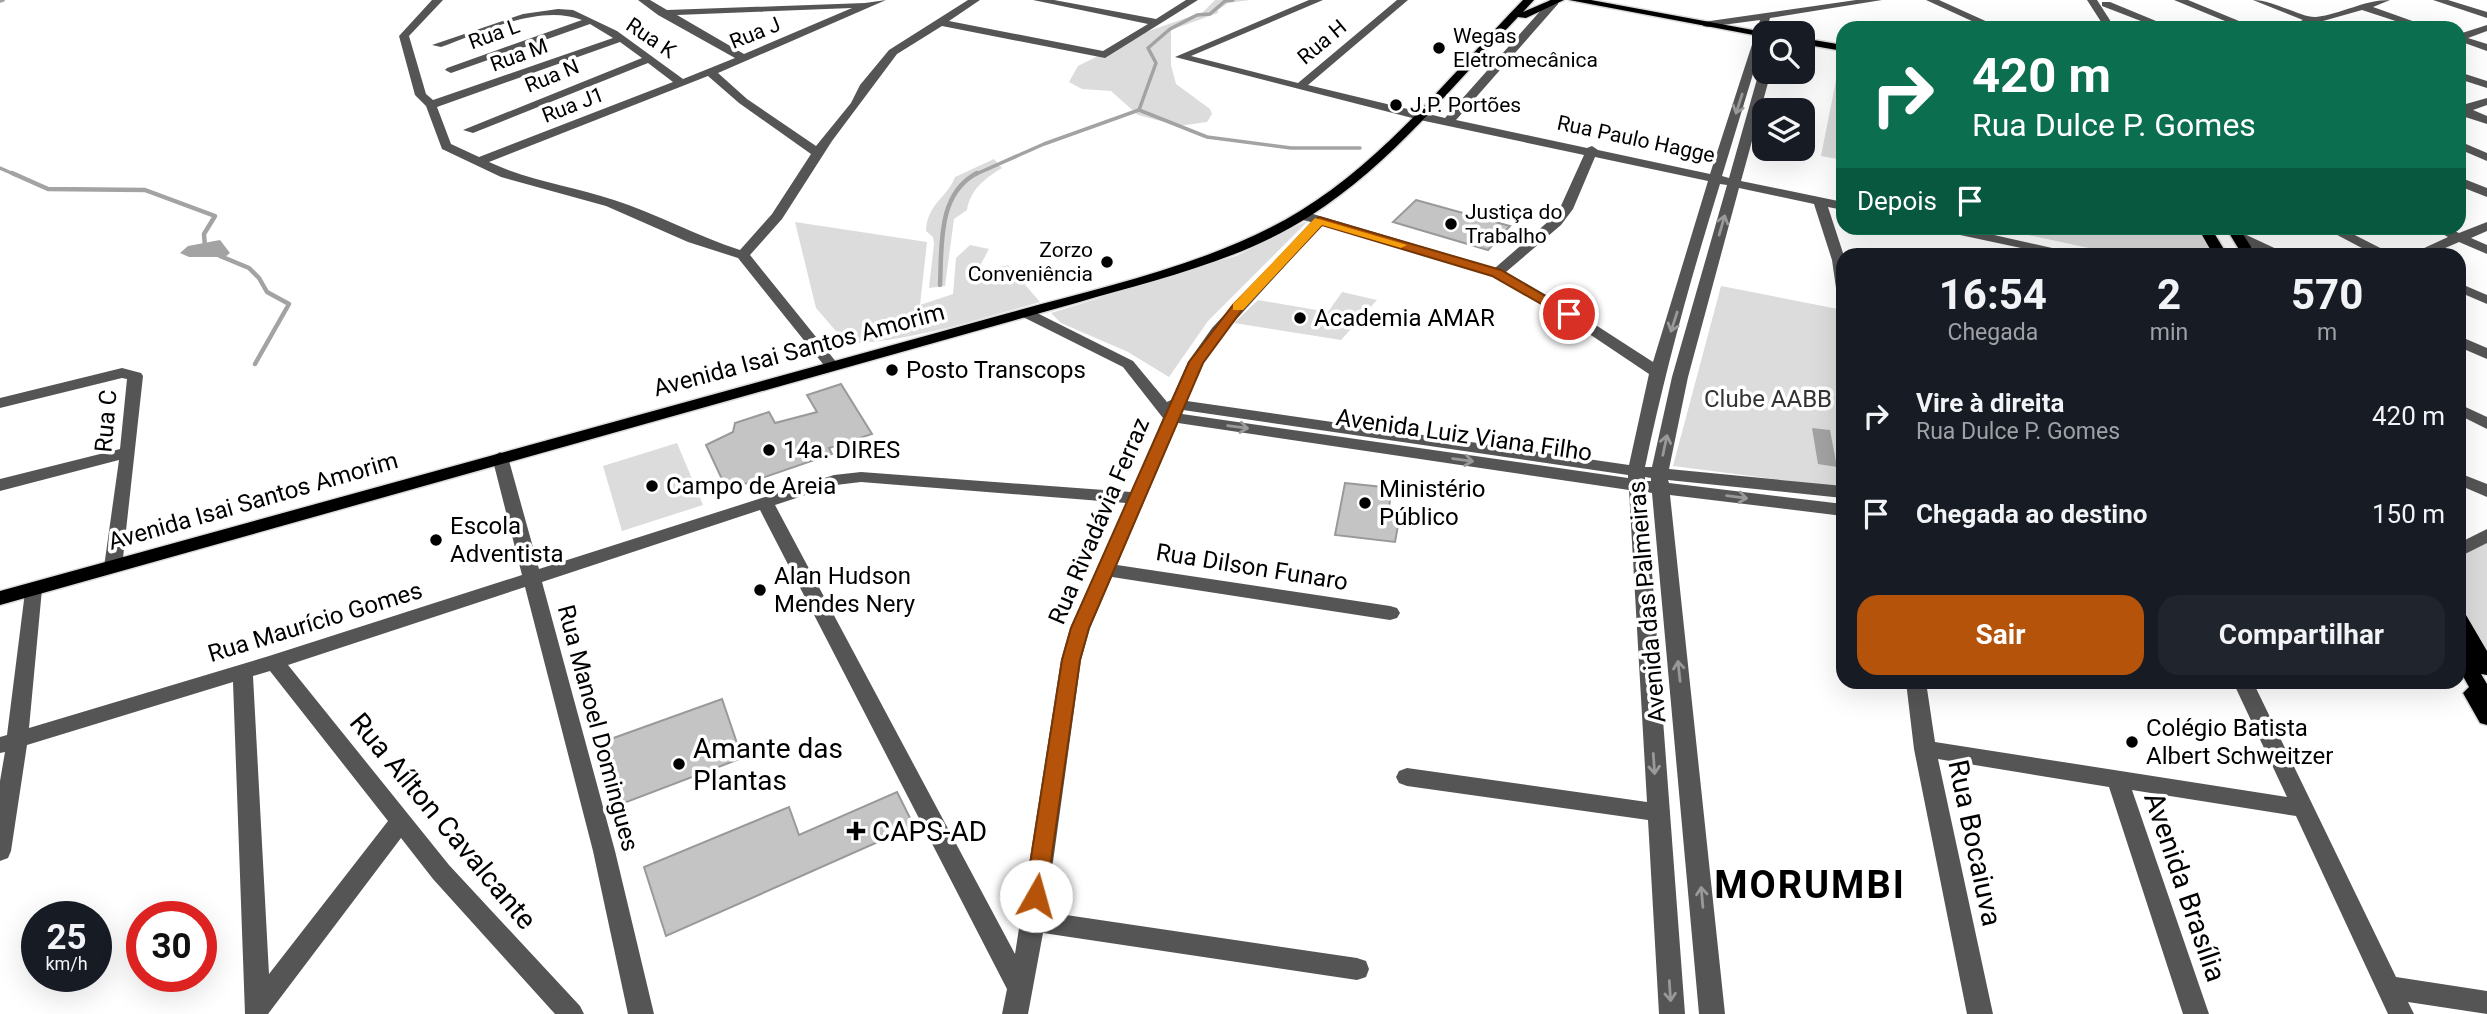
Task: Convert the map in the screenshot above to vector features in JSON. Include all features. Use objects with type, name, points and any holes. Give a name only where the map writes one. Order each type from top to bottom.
[{"type":"main road","name":"Avenida Isai Santos Amorim","points":[[0,598],[1026,313],[1212,257],[1303,215],[1359,174],[1510,24],[1529,0]]},
{"type":"main road","points":[[1574,0],[1752,32]]},
{"type":"main road","points":[[1510,24],[1532,9],[1556,1]]},
{"type":"main road","points":[[1815,43],[1836,47]]},
{"type":"main road","points":[[2466,633],[2480,658],[2487,702]]},
{"type":"main road","points":[[2466,681],[2487,717]]},
{"type":"street","points":[[438,0],[404,36],[421,95],[431,105],[446,146],[521,179],[611,203],[693,239],[743,255],[832,366]]},
{"type":"street","points":[[643,0],[743,58]]},
{"type":"street","points":[[956,0],[973,1]]},
{"type":"street","points":[[1038,0],[1156,22]]},
{"type":"street","points":[[939,22],[1105,55],[1194,0]]},
{"type":"street","name":"Rua H","points":[[1318,0],[1180,57],[1420,116]]},
{"type":"street","name":"Rua H","points":[[1299,87],[1403,0]]},
{"type":"street","points":[[1707,23],[1774,18],[1877,0]]},
{"type":"street","points":[[1931,0],[1980,21]]},
{"type":"street","points":[[2092,0],[2106,21]]},
{"type":"street","points":[[2179,0],[2233,21]]},
{"type":"street","points":[[2258,0],[2312,21],[2385,0]]},
{"type":"street","points":[[2343,0],[2405,21]]},
{"type":"street","points":[[2438,0],[2487,15]]},
{"type":"street","points":[[743,255],[777,216],[818,153],[893,52],[973,1]]},
{"type":"street","points":[[1449,121],[1556,1]]},
{"type":"street","points":[[663,13],[877,2]]},
{"type":"street","name":"Rua J","points":[[681,83],[877,2]]},
{"type":"street","points":[[2105,2],[2116,21]]},
{"type":"street","points":[[2105,2],[2151,21]]},
{"type":"street","name":"Rua K","points":[[437,45],[525,18],[571,13],[619,39],[681,83]]},
{"type":"street","name":"Rua L","points":[[451,70],[589,21]]},
{"type":"street","points":[[2466,36],[2487,28]]},
{"type":"street","name":"Rua M","points":[[431,105],[619,39]]},
{"type":"street","points":[[2466,40],[2487,48]]},
{"type":"street","name":"Rua N","points":[[469,130],[649,59]]},
{"type":"street","name":"Avenida das Palmeiras","points":[[1672,1014],[1635,478],[1657,372],[1752,68]]},
{"type":"street","points":[[710,72],[743,101],[818,153]]},
{"type":"street","points":[[2466,78],[2487,85]]},
{"type":"street","name":"Rua J1","points":[[478,162],[681,83]]},
{"type":"street","name":"Avenida das Palmeiras","points":[[1712,1014],[1659,480],[1680,377],[1762,84]]},
{"type":"street","points":[[2466,108],[2487,101]]},
{"type":"street","points":[[2466,112],[2487,120]]},
{"type":"street","name":"Rua Paulo Hagge","points":[[1420,116],[1592,150],[1836,204]]},
{"type":"street","points":[[2466,148],[2487,157]]},
{"type":"street","points":[[1497,273],[1556,222],[1566,209],[1592,150]]},
{"type":"street","points":[[2466,184],[2487,193]]},
{"type":"street","points":[[1821,201],[1836,250]]},
{"type":"street","points":[[1303,215],[1497,273],[1558,307],[1657,372]]},
{"type":"street","name":"Rua Rivadávia Ferraz","points":[[1015,1014],[1032,921],[1071,660],[1080,628],[1108,570],[1171,410],[1196,362],[1217,331],[1319,221]]},
{"type":"street","points":[[2466,231],[2487,226]]},
{"type":"street","points":[[1980,235],[2043,248]]},
{"type":"street","points":[[2242,235],[2266,248]]},
{"type":"street","points":[[2346,235],[2372,248]]},
{"type":"street","points":[[2429,248],[2454,235]]},
{"type":"street","points":[[2461,235],[2487,250]]},
{"type":"street","points":[[2464,235],[2487,243]]},
{"type":"street","points":[[2466,290],[2487,300]]},
{"type":"street","points":[[1026,313],[1118,357],[1171,410]]},
{"type":"street","points":[[2466,344],[2487,354]]},
{"type":"street","name":"Rua C","points":[[0,403],[122,373],[133,373],[128,452],[113,567]]},
{"type":"street","name":"Avenida Luiz Viana Filho","points":[[1171,410],[1635,478],[1836,492]]},
{"type":"street","points":[[2466,413],[2487,424]]},
{"type":"street","points":[[0,485],[128,452]]},
{"type":"street","name":"Rua Manoel Domingues","points":[[500,457],[604,851],[641,1014]]},
{"type":"street","name":"Rua Maurício Gomes","points":[[9,742],[274,662],[834,480],[861,477],[1137,498]]},
{"type":"street","name":"Avenida Luiz Viana Filho","points":[[1659,480],[1836,509]]},
{"type":"street","points":[[2466,481],[2487,491]]},
{"type":"street","points":[[765,502],[1019,987]]},
{"type":"street","points":[[2466,547],[2487,535]]},
{"type":"street","name":"Rua Dilson Funaro","points":[[1108,570],[1390,613]]},
{"type":"street","points":[[0,851],[9,742],[33,589]]},
{"type":"street","points":[[1643,596],[1671,598]]},
{"type":"street","name":"Rua Aílton Cavalcante","points":[[274,662],[441,872],[571,1014]]},
{"type":"street","points":[[243,670],[255,1011]]},
{"type":"street","name":"Rua Bocaiuva","points":[[1917,689],[1925,749],[1980,1014]]},
{"type":"street","points":[[2246,689],[2401,1014]]},
{"type":"street","points":[[1925,749],[2301,808]]},
{"type":"street","points":[[1407,777],[1657,811]]},
{"type":"street","name":"Avenida Brasília","points":[[2117,779],[2196,1014]]},
{"type":"street","points":[[255,1011],[401,821]]},
{"type":"street","points":[[1032,921],[1357,969]]},
{"type":"street","points":[[2388,987],[2487,1003]]},
{"type":"green space","points":[[1215,0],[1250,0],[1228,3],[1218,10],[1218,13],[1171,30],[1171,65],[1176,84],[1210,109],[1212,114],[1207,122],[1179,126],[1138,115],[1111,91],[1082,89],[1069,82],[1078,66],[1146,32],[1203,12]]},
{"type":"green space","points":[[1836,80],[1836,159],[1821,156]]},
{"type":"green space","points":[[994,159],[1002,168],[979,185],[971,196],[967,210],[954,219],[945,286],[929,288],[934,244],[933,237],[926,231],[930,214],[955,177]]},
{"type":"green space","points":[[1309,220],[1208,321],[1169,377],[1128,352],[1061,323],[1051,313],[1236,256]]},
{"type":"green space","points":[[795,222],[927,242],[920,305],[953,294],[956,258],[970,245],[989,249],[981,264],[983,271],[1008,265],[1040,302],[920,334],[847,344],[816,308]]},
{"type":"green space","points":[[2028,235],[2212,235],[2220,248],[2089,248]]},
{"type":"green space","name":"Clube AABB","points":[[1721,286],[1836,309],[1836,487],[1673,466]]},
{"type":"green space","name":"Academia AMAR","points":[[1342,292],[1377,300],[1341,340],[1234,323],[1258,300],[1328,312]]},
{"type":"green space","name":"Campo de Areia","points":[[677,443],[703,505],[622,531],[603,466]]},
{"type":"green space","points":[[2487,535],[2487,668],[2466,632],[2466,547]]},
{"type":"shaded area","points":[[220,240],[230,253],[225,257],[189,257],[180,253],[188,246]]},
{"type":"shaded area","points":[[1812,428],[1830,430],[1836,467],[1818,464]]},
{"type":"building","name":"Justiça do Trabalho","points":[[1416,200],[1510,226],[1488,250],[1393,222]]},
{"type":"building","name":"14a. DIRES","points":[[841,384],[872,434],[829,448],[832,454],[727,490],[706,445],[733,432],[735,423],[769,412],[775,423],[817,412],[807,395]]},
{"type":"building","name":"Ministério Público","points":[[1345,483],[1392,488],[1387,519],[1399,520],[1395,542],[1335,535]]},
{"type":"building","points":[[722,699],[742,758],[624,803],[608,740]]},
{"type":"building","points":[[897,792],[914,826],[666,936],[644,867],[789,807],[799,835]]},
{"type":"waterway","points":[[1139,110],[1156,63],[1148,48],[1170,29],[1197,15],[1210,14],[1225,1],[1233,0]]},
{"type":"waterway","points":[[974,175],[1044,144],[1139,110]]},
{"type":"waterway","points":[[1139,110],[1207,137],[1291,148],[1360,148]]},
{"type":"waterway","points":[[0,168],[16,175]]},
{"type":"waterway","points":[[12,173],[48,189],[145,190],[215,216],[204,234],[205,248]]},
{"type":"waterway","points":[[940,285],[942,238],[948,207],[964,182],[974,175]]},
{"type":"waterway","points":[[220,256],[249,268],[267,292],[289,304],[255,364]]},
{"type":"slow traffic","points":[[1238,307],[1319,221],[1401,245]]},
{"type":"place","name":"Wegas Eletromecânica","points":[[1439,48]]},
{"type":"place","name":"J.P. Portões","points":[[1396,105]]},
{"type":"place","name":"Justiça do Trabalho","points":[[1451,224]]},
{"type":"place","name":"Zorzo Conveniência","points":[[1107,262]]},
{"type":"place","name":"Academia AMAR","points":[[1300,318]]},
{"type":"place","name":"Posto Transcops","points":[[892,370]]},
{"type":"place","name":"14a. DIRES","points":[[769,450]]},
{"type":"place","name":"Campo de Areia","points":[[652,486]]},
{"type":"place","name":"Ministério Público","points":[[1365,503]]},
{"type":"place","name":"Escola Adventista","points":[[436,540]]},
{"type":"place","name":"Alan Hudson Mendes Nery","points":[[760,590]]},
{"type":"place","name":"Colégio Batista Albert Schweitzer","points":[[2132,742]]},
{"type":"place","name":"Amante das Plantas","points":[[679,764]]},
{"type":"place","name":"CAPS-AD","points":[[856,831]]},
{"type":"district","name":"MORUMBI","points":[[1810,885]]},
{"type":"route","points":[[1036,896],[1071,660],[1080,628],[1108,570],[1196,362],[1237,307],[1319,221],[1497,273],[1569,314]]}]
